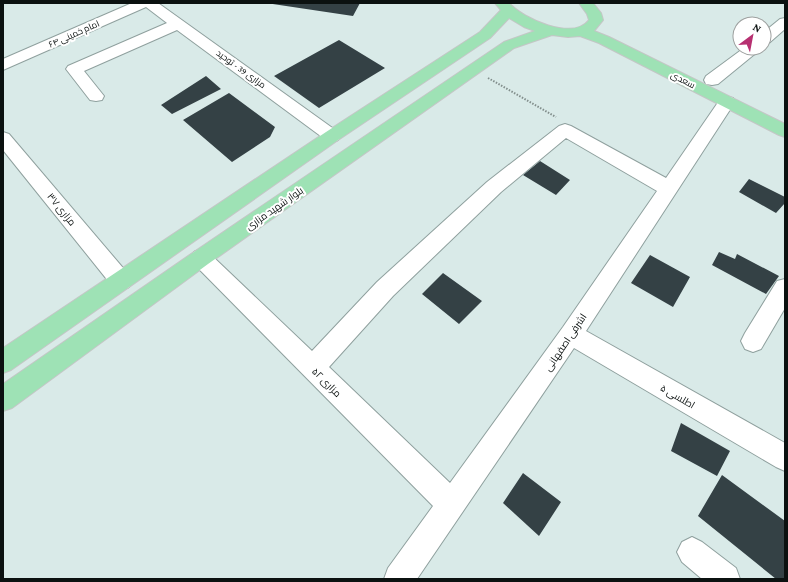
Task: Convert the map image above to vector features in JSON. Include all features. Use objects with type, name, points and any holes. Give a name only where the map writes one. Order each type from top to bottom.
[{"type":"main road","points":[[8,356],[121,281],[332,136],[485,35],[505,7],[522,21],[553,30]]},
{"type":"main road","points":[[580,31],[591,27],[593,10]]},
{"type":"main road","name":"سعدی","points":[[593,10],[712,80],[785,116]]},
{"type":"main road","name":"سعدی","points":[[553,30],[580,31],[604,40],[785,131]]},
{"type":"main road","name":"بلوار شهید مزاری","points":[[3,399],[201,258],[508,45],[553,30]]},
{"type":"street","name":"امام خمینی ۶۴","points":[[3,64],[144,3]]},
{"type":"street","name":"مزاری 39 - توحید","points":[[149,3],[332,136]]},
{"type":"street","points":[[772,33],[785,22]]},
{"type":"street","points":[[96,96],[74,69],[178,24]]},
{"type":"street","points":[[712,80],[744,56]]},
{"type":"street","name":"اشرفی اصفهانی","points":[[400,579],[571,334],[727,102]]},
{"type":"street","points":[[312,368],[397,279],[494,187],[565,130],[669,189]]},
{"type":"street","name":"مزاری ۳۷","points":[[3,138],[121,281]]},
{"type":"street","name":"مزاری ۵۲","points":[[201,258],[452,505]]},
{"type":"street","points":[[753,341],[785,288]]},
{"type":"street","name":"اطلسی ۵","points":[[571,334],[785,458]]},
{"type":"street","points":[[692,552],[725,579]]},
{"type":"path","points":[[473,70],[565,122],[565,130]]},
{"type":"building","points":[[266,3],[360,3],[353,16]]},
{"type":"building","points":[[339,40],[385,68],[319,108],[274,76]]},
{"type":"building","points":[[206,76],[221,89],[172,114],[161,105]]},
{"type":"building","points":[[229,93],[275,127],[270,137],[232,162],[183,120]]},
{"type":"building","points":[[540,161],[570,180],[556,195],[523,175]]},
{"type":"building","points":[[749,179],[785,197],[785,203],[776,213],[739,192]]},
{"type":"building","points":[[719,252],[735,259],[737,254],[779,276],[766,294],[712,265]]},
{"type":"building","points":[[650,255],[690,277],[673,307],[631,283]]},
{"type":"building","points":[[443,273],[482,301],[459,324],[422,294]]},
{"type":"building","points":[[681,423],[730,451],[717,476],[671,451]]},
{"type":"building","points":[[523,473],[561,502],[539,536],[503,503]]},
{"type":"building","points":[[722,475],[785,521],[785,579],[776,579],[698,516]]}]
